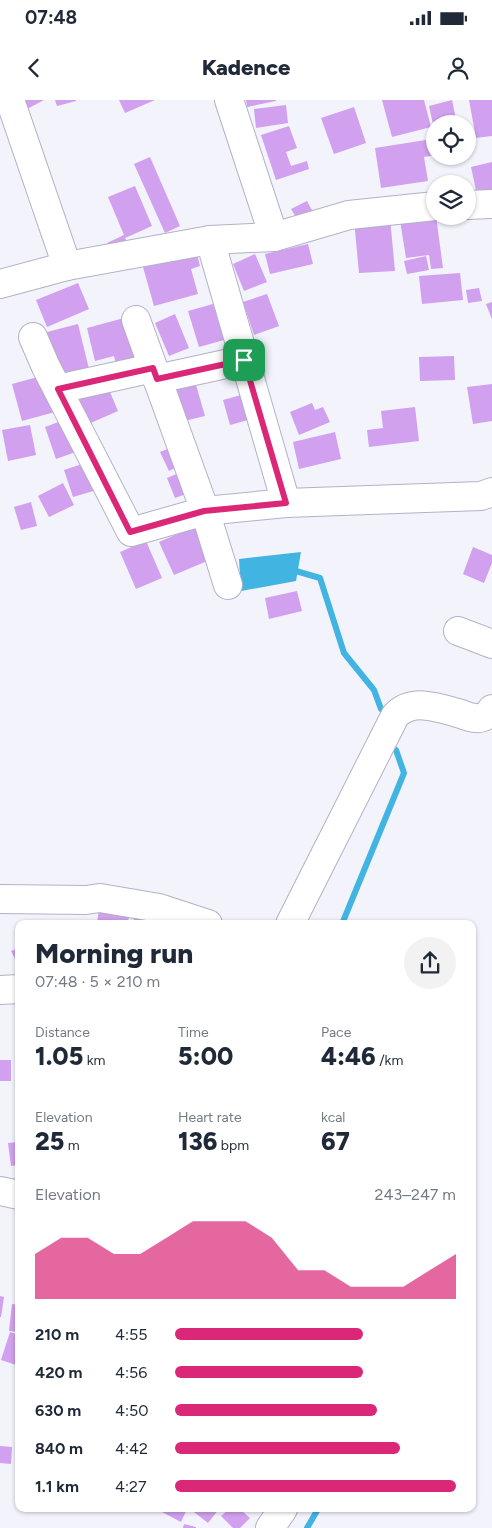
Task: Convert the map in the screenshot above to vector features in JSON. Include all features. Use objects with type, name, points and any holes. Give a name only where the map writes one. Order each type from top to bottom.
[{"type":"street","points":[[10,100],[67,266]]},
{"type":"street","points":[[229,100],[274,237]]},
{"type":"street","points":[[476,205],[492,204]]},
{"type":"street","points":[[0,284],[67,266],[210,240],[274,237],[349,215],[426,207]]},
{"type":"street","points":[[210,240],[286,503]]},
{"type":"street","points":[[136,320],[204,511],[228,585]]},
{"type":"street","points":[[33,337],[130,532],[204,511],[286,503],[481,496],[492,492]]},
{"type":"street","points":[[58,389],[244,360]]},
{"type":"street","points":[[458,631],[492,644]]},
{"type":"street","points":[[292,920],[399,711],[416,705],[476,718],[487,715],[492,709]]},
{"type":"street","points":[[0,899],[85,912],[100,898],[159,908],[196,920]]},
{"type":"street","points":[[0,990],[15,989]]},
{"type":"street","points":[[0,1191],[15,1193]]},
{"type":"street","points":[[270,1528],[281,1512]]},
{"type":"water","points":[[301,552],[296,581],[241,591],[239,559]]},
{"type":"building","points":[[23,100],[44,100],[27,109]]},
{"type":"building","points":[[55,100],[76,100],[76,101],[57,106]]},
{"type":"building","points":[[119,100],[155,100],[125,113]]},
{"type":"building","points":[[246,100],[276,100],[276,101],[247,107]]},
{"type":"building","points":[[382,100],[424,100],[428,115],[426,115],[426,128],[392,137]]},
{"type":"building","points":[[452,100],[455,115],[431,115],[429,106]]},
{"type":"building","points":[[469,100],[492,100],[492,136],[476,138],[476,115],[472,115]]},
{"type":"building","points":[[286,105],[288,123],[256,128],[254,109]]},
{"type":"building","points":[[354,107],[366,143],[334,154],[321,118]]},
{"type":"building","points":[[289,126],[297,148],[286,152],[291,166],[307,161],[309,169],[276,180],[261,135]]},
{"type":"building","points":[[426,140],[426,157],[424,157],[427,175],[426,181],[381,188],[375,148]]},
{"type":"building","points":[[150,157],[180,226],[165,233],[134,164]]},
{"type":"building","points":[[492,162],[492,191],[477,195],[476,175],[473,175],[471,167]]},
{"type":"building","points":[[135,186],[152,226],[125,238],[129,246],[112,253],[107,243],[124,235],[108,197]]},
{"type":"building","points":[[307,201],[314,214],[299,222],[291,209]]},
{"type":"building","points":[[399,214],[426,215],[426,225],[437,225],[443,268],[431,269],[429,255],[406,258]]},
{"type":"building","points":[[390,218],[395,271],[359,273],[354,220]]},
{"type":"building","points":[[308,244],[313,264],[270,274],[265,254]]},
{"type":"building","points":[[196,251],[200,266],[191,269],[198,294],[154,306],[143,267]]},
{"type":"building","points":[[255,254],[267,282],[244,291],[233,264]]},
{"type":"building","points":[[426,256],[429,270],[407,274],[404,261]]},
{"type":"building","points":[[460,273],[463,300],[422,304],[419,276]]},
{"type":"building","points":[[78,283],[89,309],[47,327],[36,300]]},
{"type":"building","points":[[479,288],[482,301],[468,303],[466,290]]},
{"type":"building","points":[[267,294],[279,326],[254,335],[243,302]]},
{"type":"building","points":[[492,302],[492,319],[486,304]]},
{"type":"building","points":[[213,304],[224,340],[199,347],[188,311]]},
{"type":"building","points":[[175,314],[189,348],[169,356],[155,323]]},
{"type":"building","points":[[124,318],[136,363],[117,368],[114,356],[95,361],[87,328]]},
{"type":"building","points":[[78,324],[89,369],[54,378],[43,333]]},
{"type":"building","points":[[454,356],[455,380],[420,381],[419,357]]},
{"type":"building","points":[[45,375],[55,412],[22,421],[12,384]]},
{"type":"building","points":[[194,378],[205,416],[180,422],[170,384]]},
{"type":"building","points":[[492,384],[492,421],[473,424],[467,387]]},
{"type":"building","points":[[107,385],[118,411],[86,425],[75,398]]},
{"type":"building","points":[[241,395],[248,420],[230,425],[223,400]]},
{"type":"building","points":[[312,403],[315,410],[323,407],[330,422],[299,435],[290,412]]},
{"type":"building","points":[[415,407],[419,441],[369,447],[367,430],[383,428],[381,411]]},
{"type":"building","points":[[69,418],[81,450],[56,459],[45,427]]},
{"type":"building","points":[[30,425],[36,455],[8,461],[2,430]]},
{"type":"building","points":[[335,432],[341,459],[299,469],[293,442]]},
{"type":"building","points":[[170,448],[179,466],[169,471],[160,452]]},
{"type":"building","points":[[91,461],[100,489],[73,497],[64,470]]},
{"type":"building","points":[[188,469],[197,490],[175,498],[167,478]]},
{"type":"building","points":[[63,483],[74,505],[49,517],[38,496]]},
{"type":"building","points":[[31,502],[37,526],[21,530],[14,507]]},
{"type":"building","points":[[198,525],[212,559],[174,575],[159,542]]},
{"type":"building","points":[[146,541],[162,578],[136,589],[120,552]]},
{"type":"building","points":[[473,547],[492,555],[492,563],[484,583],[463,574]]},
{"type":"building","points":[[297,591],[302,611],[269,619],[265,598]]},
{"type":"building","points":[[99,909],[129,914],[128,920],[98,920]]},
{"type":"building","points":[[134,917],[165,918],[165,920],[134,920]]},
{"type":"building","points":[[15,950],[15,959],[11,951]]},
{"type":"building","points":[[0,1060],[11,1060],[11,1081],[0,1081]]},
{"type":"building","points":[[15,1142],[15,1166],[11,1166],[8,1143]]},
{"type":"building","points":[[0,1296],[4,1297],[1,1317],[0,1317]]},
{"type":"building","points":[[12,1304],[15,1304],[15,1332],[9,1331]]},
{"type":"building","points":[[10,1332],[15,1334],[15,1365],[1,1360]]},
{"type":"building","points":[[0,1446],[12,1447],[11,1464],[0,1463]]},
{"type":"building","points":[[162,1512],[186,1512],[181,1522]]},
{"type":"building","points":[[194,1512],[217,1512],[208,1523]]},
{"type":"building","points":[[226,1512],[243,1512],[250,1518],[240,1528],[233,1528],[221,1516]]},
{"type":"building","points":[[184,1524],[196,1527],[196,1528],[183,1528]]},
{"type":"waterway","points":[[289,569],[320,578],[344,653],[374,690],[381,709]]},
{"type":"waterway","points":[[344,920],[404,773],[396,750]]},
{"type":"waterway","points":[[307,1528],[316,1512]]},
{"type":"route","points":[[244,360],[286,503],[204,511],[130,532],[58,389],[153,368],[157,379],[244,360]]}]
